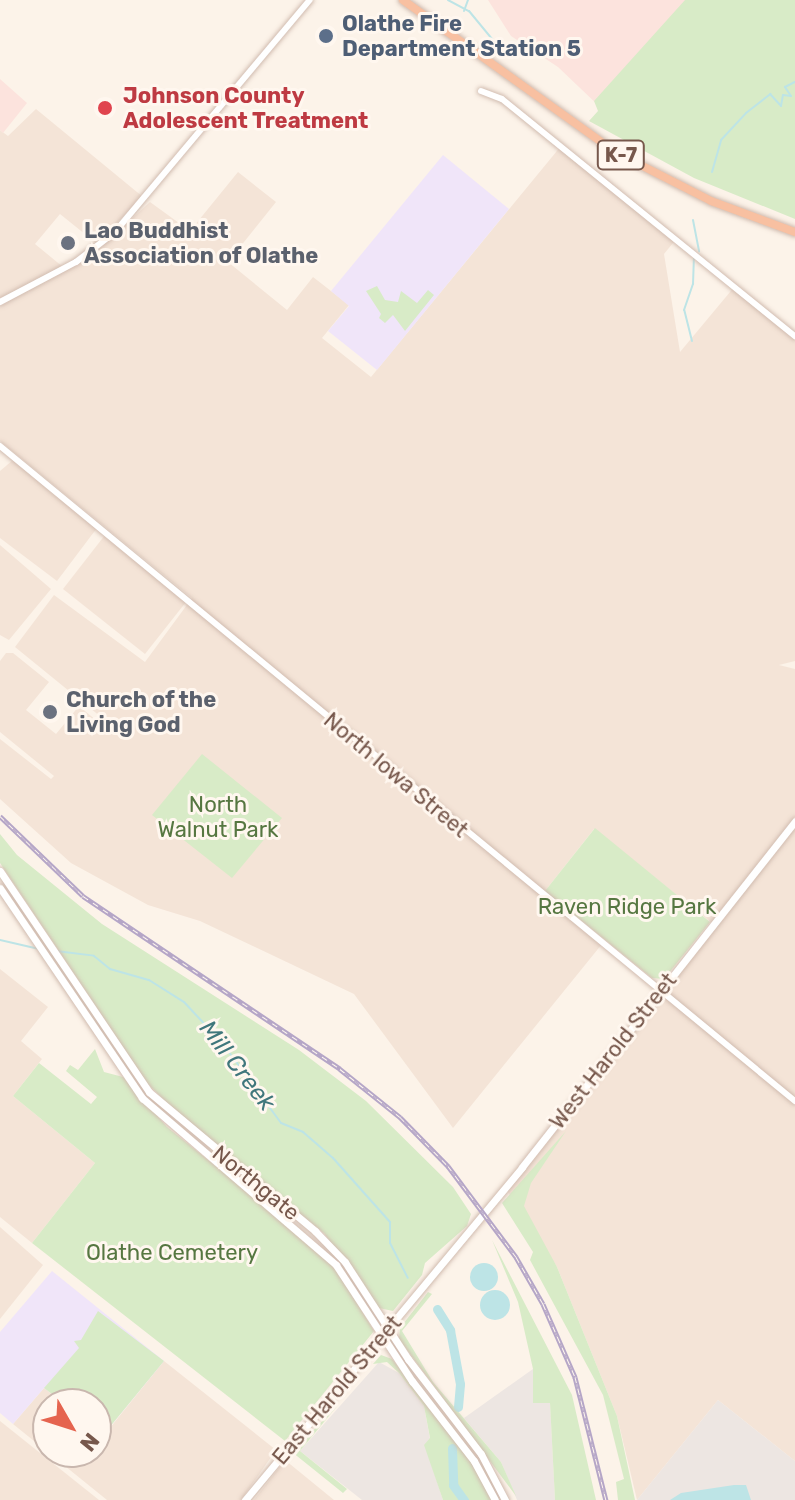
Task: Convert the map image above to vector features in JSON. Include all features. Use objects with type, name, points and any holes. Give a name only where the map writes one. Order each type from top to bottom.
[{"type":"highway","name":"K-7","points":[[403,0],[615,152],[701,196],[795,232]]},
{"type":"main road","name":"West Harold Street","points":[[429,1280],[795,821]]},
{"type":"main road","name":"Northgate","points":[[0,871],[149,1092],[326,1240],[388,1330],[481,1454],[505,1500]]},
{"type":"main road","name":"Northgate","points":[[0,888],[142,1098],[320,1247],[382,1338],[474,1461],[495,1500]]},
{"type":"main road","name":"East Harold Street","points":[[245,1500],[429,1280]]},
{"type":"street","points":[[0,302],[76,262],[115,232],[310,0]]},
{"type":"street","points":[[481,91],[502,99],[795,336]]},
{"type":"street","name":"North Iowa Street","points":[[0,446],[795,1101]]},
{"type":"shaded area","points":[[488,0],[690,0],[601,108],[558,67],[511,36]]},
{"type":"shaded area","points":[[0,79],[27,103],[3,133],[0,130]]},
{"type":"shaded area","points":[[36,109],[143,197],[96,243],[60,214],[35,244],[63,267],[0,299],[0,130],[8,136]]},
{"type":"shaded area","points":[[561,146],[677,238],[664,254],[680,352],[735,286],[795,335],[795,661],[779,665],[795,669],[795,1461],[718,1400],[637,1500],[617,1416],[557,1267],[504,1186],[713,924],[594,829],[545,891],[602,944],[453,1128],[354,994],[200,921],[148,905],[71,863],[0,799],[0,739],[51,779],[54,776],[0,732],[0,661],[6,653],[13,653],[49,682],[26,710],[56,734],[79,706],[97,721],[101,717],[15,647],[54,595],[145,662],[192,598],[0,441],[0,306],[90,257],[150,202],[190,231],[238,172],[276,202],[228,262],[287,310],[313,277],[349,305],[322,338],[371,377]]},
{"type":"shaded area","points":[[443,155],[509,209],[377,370],[328,331],[349,306],[331,291]]},
{"type":"shaded area","points":[[13,460],[97,528],[57,581],[0,538],[0,471]]},
{"type":"shaded area","points":[[105,535],[186,602],[145,654],[63,589]]},
{"type":"shaded area","points":[[0,545],[51,589],[9,640],[0,635]]},
{"type":"shaded area","points":[[0,969],[48,1007],[21,1041],[42,1059],[13,1096],[95,1163],[32,1243],[0,1217]]},
{"type":"shaded area","points":[[0,1227],[43,1265],[0,1319]]},
{"type":"shaded area","points":[[52,1271],[164,1361],[112,1424],[112,1388],[32,1388],[32,1402],[13,1424],[0,1413],[0,1332]]},
{"type":"shaded area","points":[[164,1361],[276,1450],[241,1500],[107,1500],[67,1468],[112,1468],[112,1425]]},
{"type":"shaded area","points":[[379,1362],[399,1373],[424,1406],[430,1439],[425,1445],[443,1500],[362,1500],[300,1451]]},
{"type":"shaded area","points":[[533,1369],[533,1403],[550,1402],[555,1500],[517,1500],[501,1462],[464,1418]]},
{"type":"shaded area","points":[[718,1400],[795,1461],[795,1500],[637,1500]]},
{"type":"shaded area","points":[[32,1402],[32,1439],[13,1424]]},
{"type":"shaded area","points":[[0,1421],[32,1447],[32,1468],[59,1468],[99,1500],[0,1500]]},
{"type":"shaded area","points":[[285,1460],[334,1500],[254,1500]]},
{"type":"green space","points":[[685,0],[795,0],[795,219],[694,178],[589,121],[598,111],[594,101]]},
{"type":"green space","points":[[377,286],[385,300],[398,302],[401,291],[417,303],[428,290],[434,295],[405,331],[393,315],[385,323],[379,318],[381,314],[366,291]]},
{"type":"green space","name":"North Walnut Park","points":[[202,754],[282,818],[232,878],[152,815]]},
{"type":"green space","name":"Raven Ridge Park","points":[[595,828],[710,922],[664,979],[652,978],[545,891]]},
{"type":"green space","points":[[0,834],[17,855],[102,924],[299,1050],[366,1101],[453,1187],[471,1214],[467,1226],[425,1263],[422,1275],[393,1311],[379,1308],[324,1233],[185,1121],[148,1084],[0,863]]},
{"type":"green space","name":"Olathe Cemetery","points":[[95,1049],[104,1072],[123,1077],[167,1127],[311,1243],[336,1269],[374,1331],[285,1441],[32,1243],[95,1163],[13,1096],[39,1063],[91,1104],[97,1097],[66,1071],[70,1065],[78,1070]]},
{"type":"green space","points":[[566,1131],[531,1183],[524,1206],[557,1267],[617,1416],[635,1500],[618,1500],[616,1482],[624,1479],[603,1395],[530,1260],[533,1252],[502,1203]]},
{"type":"green space","points":[[492,1240],[572,1395],[596,1500],[555,1500],[550,1403],[533,1403],[533,1369],[518,1302]]},
{"type":"green space","points":[[428,1292],[432,1294],[402,1331],[433,1382],[501,1462],[516,1496],[399,1339],[400,1328]]},
{"type":"green space","points":[[98,1311],[164,1361],[112,1424],[112,1388],[44,1388],[79,1348],[74,1341],[81,1340]]},
{"type":"green space","points":[[381,1355],[392,1359],[472,1462],[492,1500],[443,1500],[424,1445],[430,1438],[424,1406],[387,1362],[373,1364]]},
{"type":"green space","points":[[338,1405],[300,1451],[347,1489],[343,1493],[292,1452]]},
{"type":"water","points":[[484,1263],[494,1267],[498,1277],[494,1287],[484,1291],[474,1287],[470,1277],[474,1267]]},
{"type":"water","points":[[495,1290],[505,1295],[510,1305],[505,1315],[495,1320],[485,1315],[480,1305],[485,1295]]},
{"type":"water","points":[[746,1485],[751,1500],[670,1500],[681,1493]]},
{"type":"waterway","points":[[448,0],[469,11],[502,51]]},
{"type":"waterway","points":[[464,11],[468,0]]},
{"type":"waterway","points":[[712,172],[721,140],[746,113],[770,94],[781,106],[783,95],[791,96],[785,87],[795,82]]},
{"type":"waterway","points":[[693,220],[699,251]]},
{"type":"waterway","points":[[692,341],[684,310],[693,284],[694,258]]},
{"type":"waterway","name":"Mill Creek","points":[[0,940],[38,949]]},
{"type":"waterway","name":"Mill Creek","points":[[56,951],[94,956],[110,969],[149,980],[184,1002],[223,1044],[281,1123],[303,1132],[333,1158],[390,1222],[390,1243],[408,1278]]},
{"type":"waterway","name":"Mill Creek","points":[[437,1309],[450,1330],[460,1384],[458,1407]]},
{"type":"waterway","name":"Mill Creek","points":[[452,1448],[453,1485],[464,1500]]},
{"type":"railway","points":[[0,816],[83,896],[340,1069],[400,1117],[448,1166],[516,1257],[543,1304],[575,1377],[606,1500]]},
{"type":"place","name":"Olathe Fire Department Station 5","points":[[326,36]]},
{"type":"place","name":"Johnson County Adolescent Treatment","points":[[105,108]]},
{"type":"place","name":"Lao Buddhist Association of Olathe","points":[[68,243]]},
{"type":"place","name":"Church of the Living God","points":[[50,712]]}]
